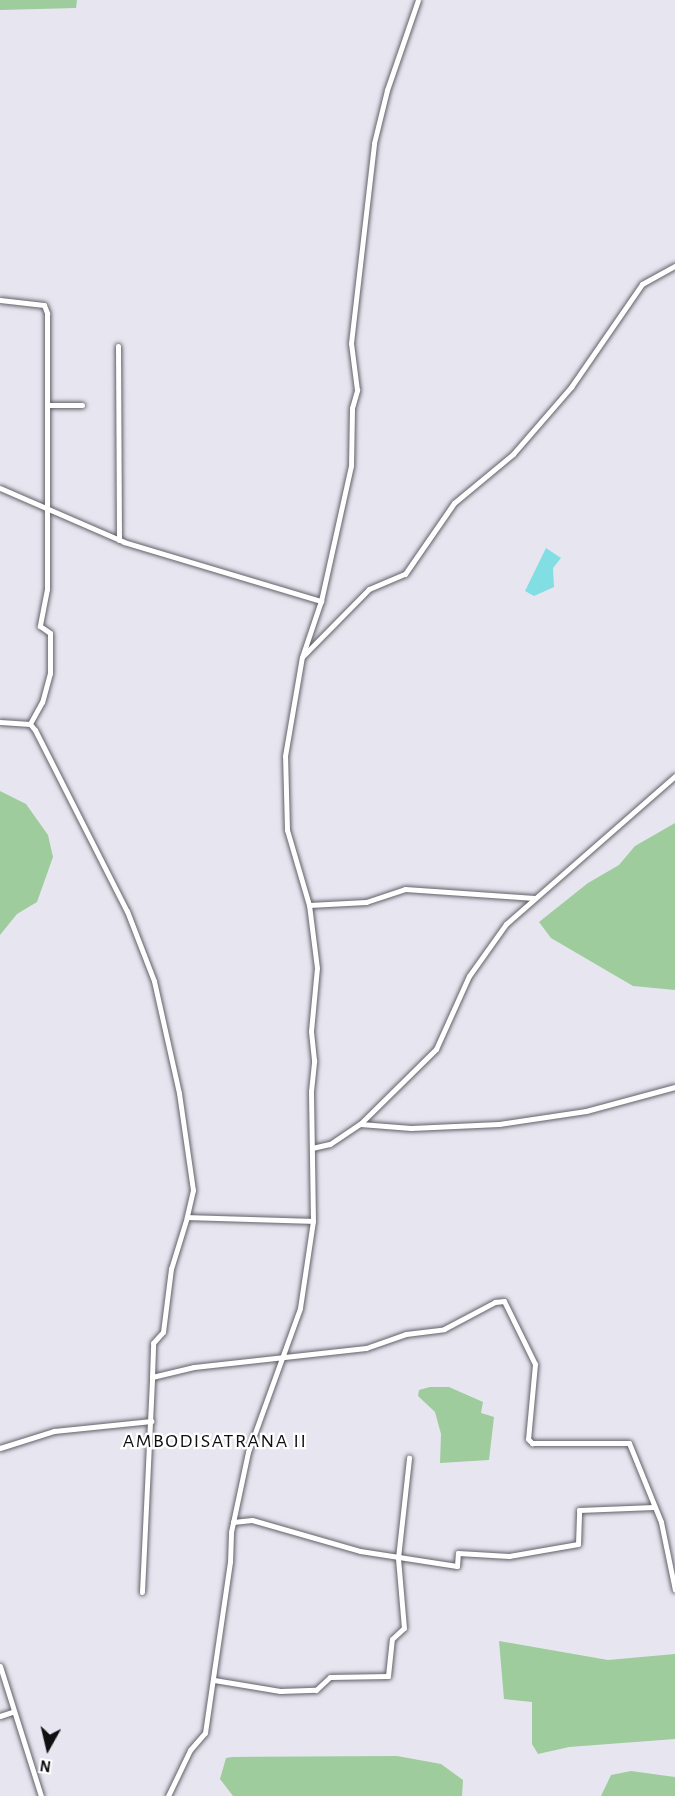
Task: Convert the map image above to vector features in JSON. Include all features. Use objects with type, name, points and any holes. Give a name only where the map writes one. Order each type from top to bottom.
[{"type":"street","points":[[168,1796],[190,1750],[205,1733],[214,1680],[233,1522],[248,1452],[300,1308],[313,1221],[314,1060],[311,1031],[317,968],[309,904],[287,830],[285,756],[302,657],[321,601],[351,466],[352,408],[357,390],[351,343],[374,143],[387,90],[418,0]]},
{"type":"street","points":[[302,657],[369,589],[405,574],[454,503],[513,454],[571,387],[642,284],[675,266]]},
{"type":"street","points":[[0,300],[44,305],[47,405],[47,589],[40,626],[50,633],[50,673],[42,702],[30,724]]},
{"type":"street","points":[[118,346],[119,540]]},
{"type":"street","points":[[47,405],[82,405]]},
{"type":"street","points":[[0,488],[47,511],[119,540],[321,601]]},
{"type":"street","points":[[0,722],[30,724]]},
{"type":"street","points":[[30,724],[127,911],[154,981],[178,1093],[193,1190],[166,1293],[163,1332],[153,1343],[142,1592]]},
{"type":"street","points":[[312,1148],[330,1143],[360,1124],[436,1049],[469,976],[506,924],[675,776]]},
{"type":"street","points":[[309,904],[366,902],[405,889],[535,898]]},
{"type":"street","points":[[360,1124],[411,1128],[499,1124],[586,1111],[675,1087]]},
{"type":"street","points":[[187,1217],[313,1221]]},
{"type":"street","points":[[152,1377],[194,1367],[366,1348],[406,1334],[444,1329],[495,1302],[504,1301],[535,1364],[528,1439],[532,1443],[629,1443],[654,1507],[675,1590]]},
{"type":"street","points":[[0,1448],[54,1431],[151,1421]]},
{"type":"street","points":[[214,1680],[280,1691],[316,1690],[330,1677],[388,1676],[392,1639],[404,1628],[398,1558],[409,1458]]},
{"type":"street","points":[[233,1522],[252,1520],[327,1543],[398,1558],[456,1566],[458,1553],[508,1556],[578,1544],[579,1510],[654,1507]]},
{"type":"street","points":[[0,1666],[12,1712],[41,1796]]},
{"type":"street","points":[[0,1716],[12,1712]]},
{"type":"green space","points":[[0,0],[77,0],[76,8],[0,10]]},
{"type":"green space","points":[[0,791],[26,804],[48,835],[53,857],[37,902],[17,914],[0,935]]},
{"type":"green space","points":[[675,823],[675,990],[633,986],[551,938],[539,922],[588,883],[619,865],[635,846]]},
{"type":"green space","points":[[430,1387],[449,1387],[483,1402],[481,1413],[494,1417],[489,1460],[440,1463],[441,1434],[435,1412],[418,1396],[419,1390]]},
{"type":"green space","points":[[499,1641],[608,1660],[675,1654],[675,1739],[569,1747],[538,1754],[532,1744],[532,1702],[504,1699]]},
{"type":"green space","points":[[397,1756],[441,1764],[463,1780],[462,1796],[233,1796],[220,1779],[226,1758],[232,1757]]},
{"type":"green space","points":[[631,1771],[675,1777],[675,1796],[601,1796],[611,1775]]},
{"type":"water","points":[[546,548],[561,558],[553,568],[554,587],[534,596],[525,591]]},
{"type":"district","name":"AMBODISATRANA II","points":[[215,1441]]}]
